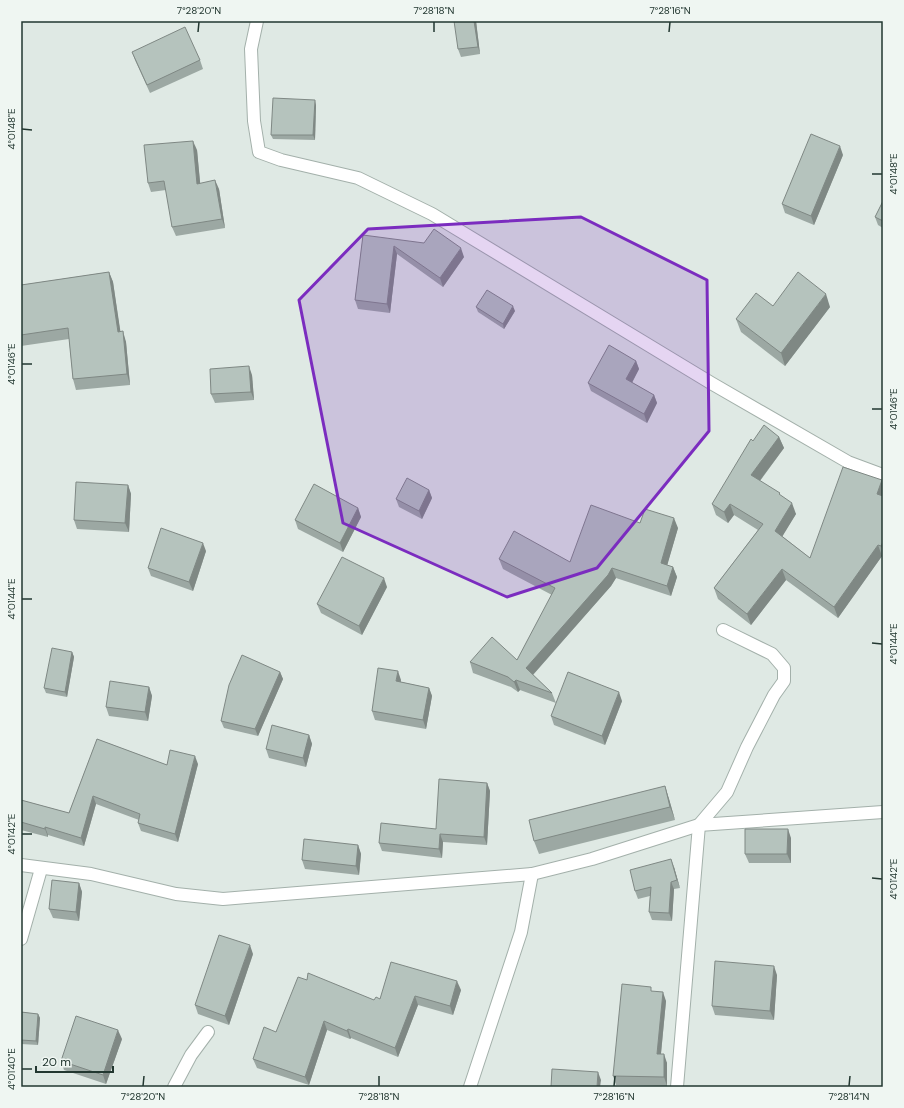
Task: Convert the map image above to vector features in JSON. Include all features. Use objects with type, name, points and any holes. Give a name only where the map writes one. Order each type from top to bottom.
[{"type":"street","points":[[257,21],[251,49],[254,121],[259,152],[281,160],[358,178],[432,214],[766,415],[848,462],[883,475]]},
{"type":"street","points":[[677,1087],[699,825],[727,792],[747,747],[774,694],[784,681],[784,668],[772,654],[723,630]]},
{"type":"street","points":[[21,865],[41,869],[91,874],[176,894],[223,899],[532,874],[592,859],[699,825],[883,812]]},
{"type":"street","points":[[21,939],[41,869]]},
{"type":"street","points":[[470,1087],[521,932],[532,874]]},
{"type":"street","points":[[174,1087],[191,1055],[208,1032]]},
{"type":"highlighted area","points":[[581,217],[707,280],[709,431],[597,568],[507,597],[343,523],[299,300],[368,229]]},
{"type":"building","points":[[454,21],[474,21],[478,47],[458,49]]},
{"type":"building","points":[[185,27],[200,60],[147,85],[132,52]]},
{"type":"building","points":[[273,98],[315,100],[313,135],[271,135]]},
{"type":"building","points":[[811,134],[840,146],[811,216],[782,204]]},
{"type":"building","points":[[193,141],[197,184],[215,180],[222,219],[172,227],[164,181],[148,183],[144,145]]},
{"type":"building","points":[[883,201],[883,221],[875,217]]},
{"type":"building","points":[[434,229],[461,248],[440,278],[394,246],[387,304],[355,300],[363,235],[424,243]]},
{"type":"building","points":[[109,272],[118,332],[123,331],[127,374],[73,379],[68,328],[21,335],[21,285]]},
{"type":"building","points":[[798,272],[826,294],[781,353],[736,319],[756,293],[773,306]]},
{"type":"building","points":[[487,290],[513,306],[503,324],[476,307]]},
{"type":"building","points":[[609,345],[636,361],[626,379],[654,395],[644,414],[588,383]]},
{"type":"building","points":[[249,366],[251,392],[211,394],[210,369]]},
{"type":"building","points":[[764,425],[779,437],[751,475],[780,493],[779,494],[792,503],[775,531],[810,558],[843,467],[882,480],[877,494],[883,496],[883,542],[881,546],[878,545],[834,607],[782,569],[747,614],[714,588],[763,524],[730,504],[724,512],[712,504],[751,439],[753,441]]},
{"type":"building","points":[[407,478],[429,490],[419,511],[396,499]]},
{"type":"building","points":[[76,482],[128,485],[125,523],[74,520]]},
{"type":"building","points":[[314,484],[358,508],[340,543],[295,520]]},
{"type":"building","points":[[591,505],[640,523],[645,509],[674,518],[661,563],[673,567],[667,586],[612,568],[608,575],[526,668],[552,693],[516,680],[514,682],[508,677],[470,662],[492,637],[517,660],[555,588],[499,559],[514,531],[570,562]]},
{"type":"building","points":[[161,528],[203,543],[189,582],[148,568]]},
{"type":"building","points":[[342,557],[384,578],[359,626],[317,604]]},
{"type":"building","points":[[52,648],[72,652],[65,692],[44,688]]},
{"type":"building","points":[[242,655],[280,672],[255,729],[221,721],[229,685]]},
{"type":"building","points":[[378,668],[398,671],[396,681],[429,688],[423,720],[372,711]]},
{"type":"building","points":[[568,672],[619,692],[602,736],[551,716]]},
{"type":"building","points":[[110,681],[149,687],[145,712],[106,707]]},
{"type":"building","points":[[272,725],[309,735],[303,758],[266,749]]},
{"type":"building","points":[[97,739],[167,765],[170,750],[195,756],[175,834],[138,823],[140,814],[93,796],[81,838],[45,827],[45,829],[21,822],[21,800],[69,813]]},
{"type":"building","points":[[439,779],[487,783],[484,837],[440,834],[439,849],[379,843],[381,823],[436,829]]},
{"type":"building","points":[[665,786],[670,807],[534,841],[529,820]]},
{"type":"building","points":[[745,829],[788,829],[787,854],[745,854]]},
{"type":"building","points":[[304,839],[358,845],[356,866],[302,860]]},
{"type":"building","points":[[671,859],[677,880],[671,882],[669,913],[649,912],[651,887],[635,891],[630,870]]},
{"type":"building","points":[[52,880],[79,883],[76,912],[49,909]]},
{"type":"building","points":[[219,935],[250,945],[225,1016],[195,1005]]},
{"type":"building","points":[[715,961],[774,966],[770,1011],[712,1006]]},
{"type":"building","points":[[391,962],[457,981],[450,1006],[415,996],[395,1048],[324,1021],[305,1077],[253,1059],[264,1027],[276,1032],[298,977],[307,980],[308,973],[374,1000],[376,997],[380,999]]},
{"type":"building","points":[[622,984],[651,987],[651,991],[663,992],[657,1054],[664,1054],[664,1077],[613,1076]]},
{"type":"building","points":[[21,1012],[38,1014],[36,1041],[21,1040]]},
{"type":"building","points":[[76,1016],[118,1030],[103,1075],[61,1061]]},
{"type":"building","points":[[552,1069],[598,1072],[597,1087],[551,1087]]}]
